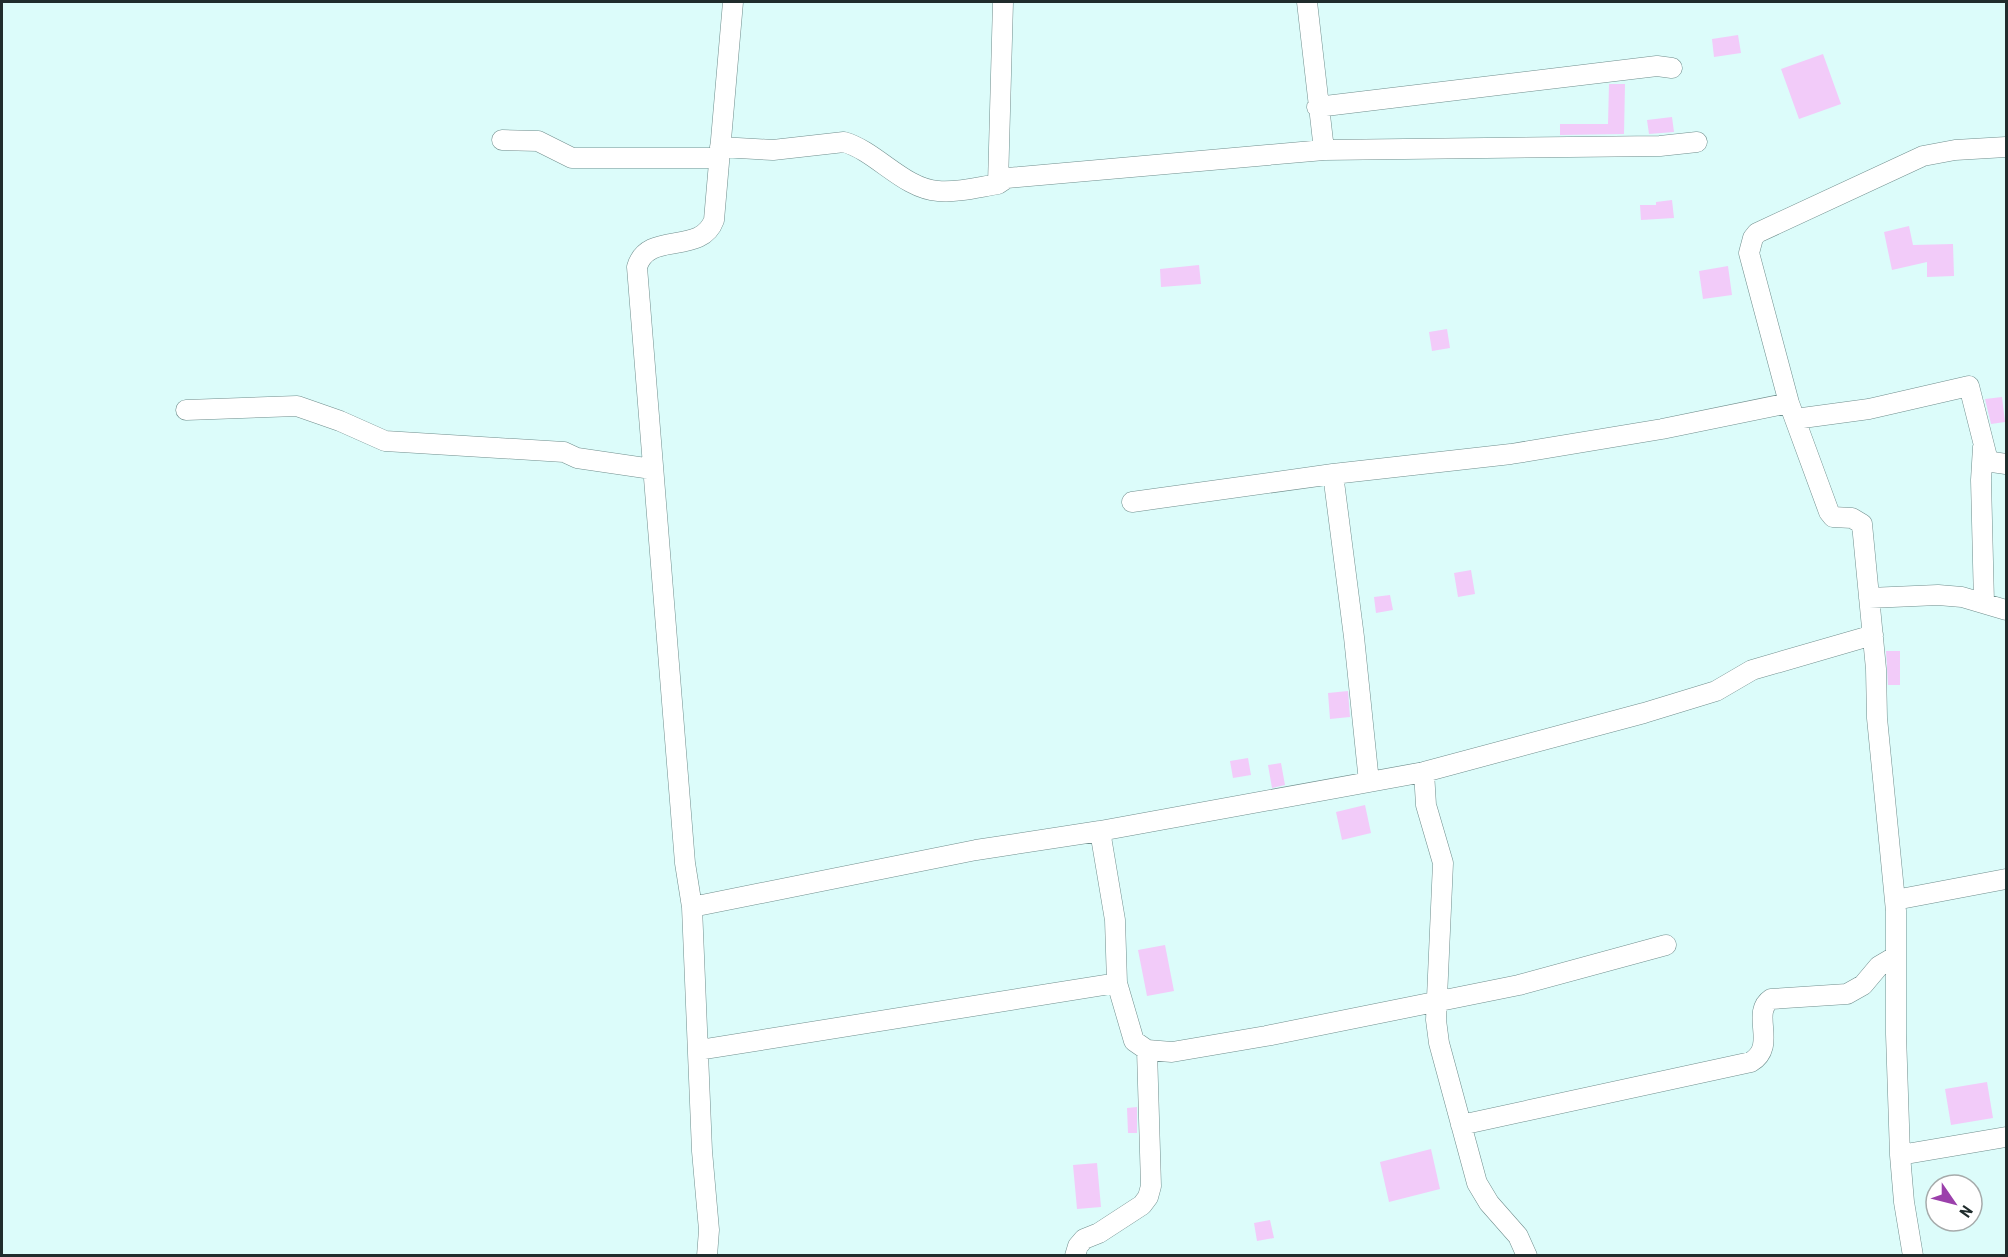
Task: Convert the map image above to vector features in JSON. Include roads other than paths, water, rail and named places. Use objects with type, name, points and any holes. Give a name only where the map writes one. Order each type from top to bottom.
[{"type":"street","points":[[707,1256],[709,1230],[702,1151],[692,907],[685,863],[637,267],[640,257],[646,251],[704,234],[711,228],[714,220],[733,2]]},
{"type":"street","points":[[998,184],[1003,2]]},
{"type":"street","points":[[1307,2],[1317,107],[1324,150]]},
{"type":"street","points":[[1317,107],[1657,66],[1672,68]]},
{"type":"street","points":[[502,140],[538,141],[572,158],[773,150],[844,142],[854,145],[904,178],[935,191],[998,184],[1007,178],[1324,150],[1659,146],[1697,142]]},
{"type":"street","points":[[1913,1256],[1904,1202],[1900,1155],[1895,900],[1877,718],[1873,635],[1862,524],[1852,518],[1831,516],[1792,411],[1749,253],[1753,238],[1757,233],[1923,156],[1955,150],[2007,147]]},
{"type":"street","points":[[1132,502],[1333,474],[1511,454],[1662,429],[1792,411],[1869,409],[1969,386],[1987,457],[1992,462],[2007,464]]},
{"type":"street","points":[[186,410],[297,406],[340,421],[385,441],[564,452],[577,458],[652,469]]},
{"type":"street","points":[[1983,447],[1981,480],[1984,603]]},
{"type":"street","points":[[1333,474],[1354,636],[1369,782]]},
{"type":"street","points":[[1869,598],[1938,595],[1962,597],[2007,610]]},
{"type":"street","points":[[692,907],[976,850],[1100,831],[1424,772],[1716,691],[1752,670],[1873,635]]},
{"type":"street","points":[[1424,772],[1426,805],[1443,863],[1436,1001],[1439,1043],[1477,1183],[1489,1203],[1518,1236],[1527,1256]]},
{"type":"street","points":[[1100,831],[1115,920],[1117,983],[1134,1041],[1147,1050],[1172,1052],[1266,1036],[1519,985],[1666,945]]},
{"type":"street","points":[[1895,900],[2007,879]]},
{"type":"street","points":[[1461,1125],[1751,1062],[1761,1054],[1763,1049],[1763,1009],[1767,1001],[1847,994],[1863,985],[1879,966],[1896,956]]},
{"type":"street","points":[[699,1050],[1117,983]]},
{"type":"street","points":[[1075,1256],[1078,1246],[1084,1239],[1128,1216],[1148,1197],[1151,1186],[1147,1050]]},
{"type":"street","points":[[1900,1155],[2007,1137]]}]
